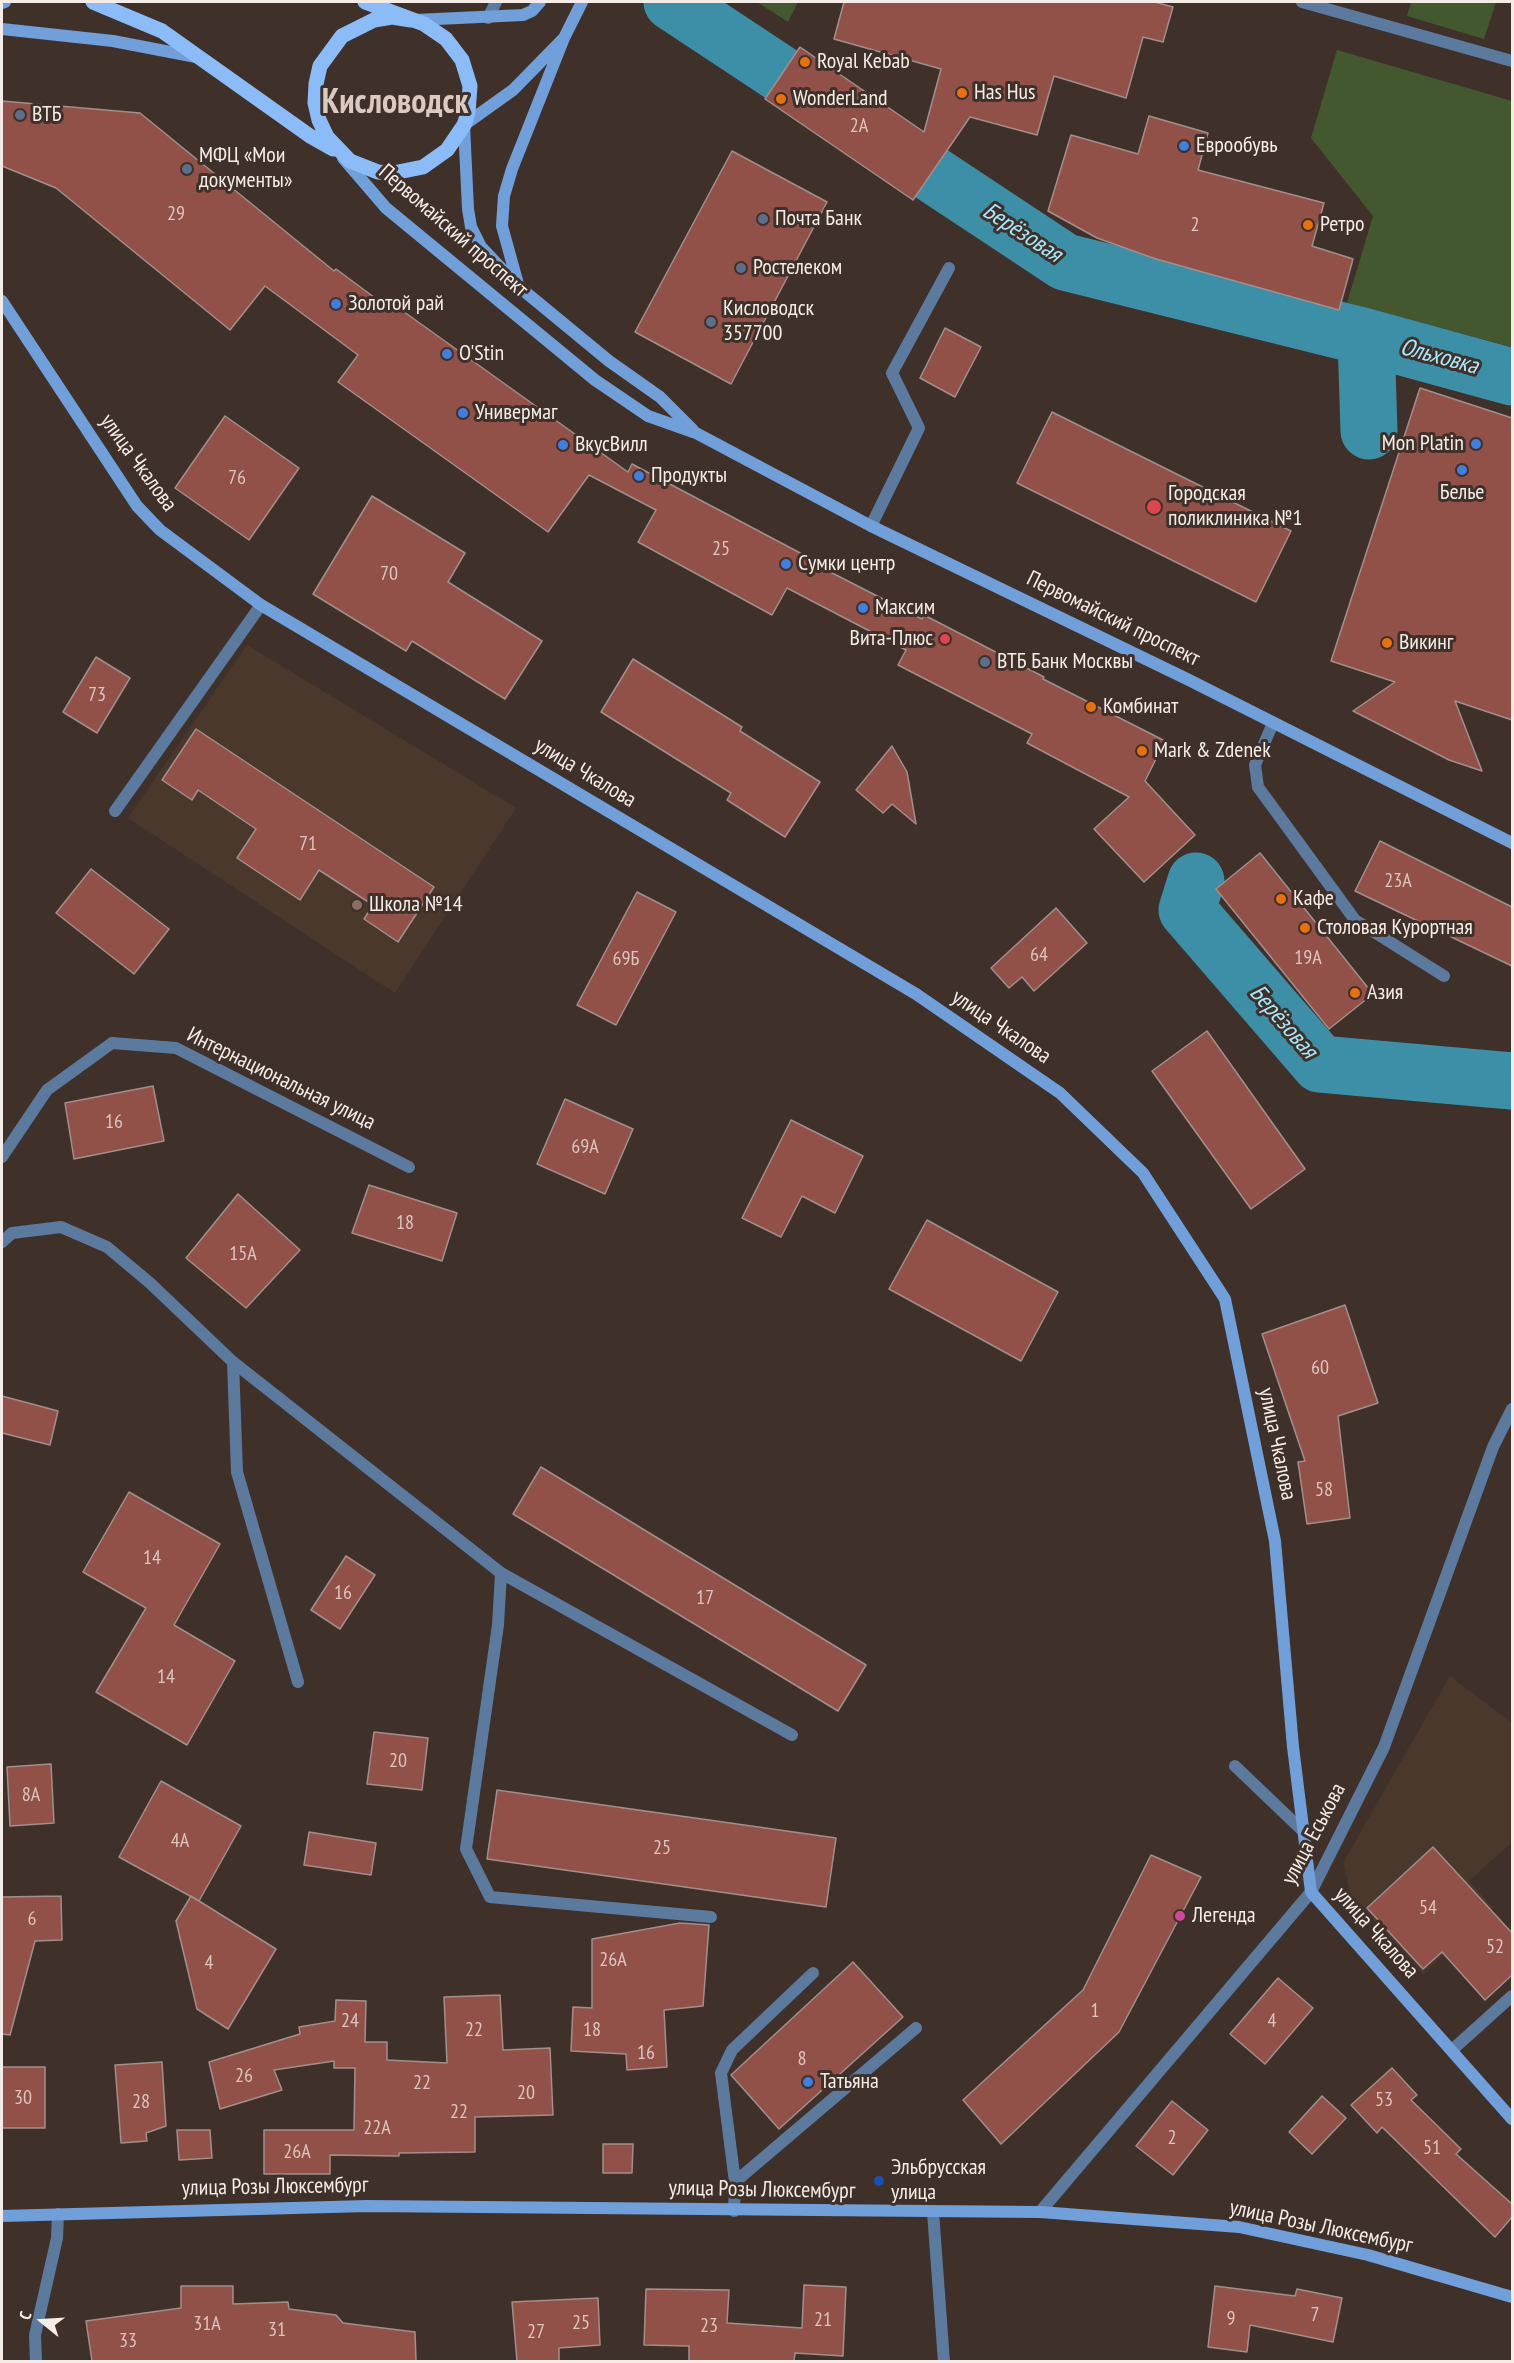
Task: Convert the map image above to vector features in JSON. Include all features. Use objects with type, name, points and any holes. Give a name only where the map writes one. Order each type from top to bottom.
[{"type":"main road","name":"Первомайский проспект","points":[[93,2],[162,31],[310,136],[339,152]]},
{"type":"main road","name":"Первомайский проспект","points":[[365,2],[424,24],[446,39],[462,60],[470,86],[468,113],[464,125]]},
{"type":"main road","points":[[411,20],[392,17],[357,26],[342,36],[320,66],[315,93],[319,120],[327,137],[350,161],[378,172],[408,171],[435,160],[457,139],[464,125]]},
{"type":"street","points":[[488,18],[496,2]]},
{"type":"street","points":[[411,20],[523,15],[532,11],[540,2]]},
{"type":"street","points":[[518,286],[502,226],[504,196],[512,169],[564,38],[582,2]]},
{"type":"street","points":[[1302,2],[1512,61]]},
{"type":"street","points":[[2,29],[113,41],[198,57]]},
{"type":"street","points":[[464,125],[513,90],[564,38]]},
{"type":"street","name":"Первомайский проспект","points":[[464,125],[468,209],[471,227],[481,247],[518,286],[609,361],[660,397],[696,433]]},
{"type":"street","name":"Первомайский проспект","points":[[339,152],[386,208],[595,380],[648,416],[696,433],[871,526],[1512,843]]},
{"type":"street","points":[[871,526],[919,428],[892,373],[949,268]]},
{"type":"street","name":"улица Чкалова","points":[[2,301],[137,506],[160,530],[261,605],[916,994],[1060,1093],[1143,1173],[1225,1299],[1275,1541],[1293,1747],[1311,1892],[1512,2118]]},
{"type":"street","points":[[115,811],[261,605]]},
{"type":"street","points":[[1273,723],[1255,765],[1258,787],[1355,920],[1444,976]]},
{"type":"street","name":"Интернациональная улица","points":[[2,1157],[46,1090],[112,1043],[176,1048],[409,1167]]},
{"type":"street","points":[[2,1242],[12,1233],[61,1227],[107,1247],[150,1283],[233,1362],[501,1573],[792,1735]]},
{"type":"street","points":[[233,1362],[237,1472],[298,1682]]},
{"type":"street","name":"улица Еськова","points":[[1040,2212],[1311,1892],[1384,1747],[1493,1448],[1512,1409]]},
{"type":"street","points":[[501,1573],[498,1625],[466,1849],[489,1897],[711,1917]]},
{"type":"street","points":[[1235,1766],[1304,1832]]},
{"type":"street","points":[[734,2211],[735,2182],[722,2073],[732,2050],[813,1973]]},
{"type":"street","points":[[1452,2050],[1512,1996]]},
{"type":"street","points":[[735,2182],[916,2028]]},
{"type":"street","name":"улица Розы Люксембург","points":[[2,2216],[366,2206],[1040,2212],[1239,2227],[1368,2255],[1512,2297]]},
{"type":"street","points":[[933,2212],[944,2361]]},
{"type":"street","points":[[36,2361],[35,2335],[57,2238],[58,2214]]},
{"type":"shaded area","name":"Школа №14","points":[[247,645],[516,808],[395,993],[128,818]]},
{"type":"shaded area","points":[[1450,1676],[1512,1723],[1512,1842],[1469,1881],[1493,1908],[1423,1974],[1351,1895],[1343,1863]]},
{"type":"green space","points":[[757,2],[798,2],[788,22]]},
{"type":"green space","points":[[1411,2],[1496,2],[1484,39],[1407,16]]},
{"type":"green space","points":[[1337,50],[1512,101],[1512,347],[1347,303],[1373,216],[1311,138]]},
{"type":"building","points":[[844,2],[1155,2],[1173,7],[1163,42],[1143,37],[1126,98],[1054,76],[1037,135],[970,117],[913,200],[765,99],[800,47],[924,132],[941,69],[834,39]]},
{"type":"building","points":[[2,101],[140,113],[334,271],[336,269],[390,309],[393,304],[628,472],[632,464],[804,555],[803,558],[922,619],[924,615],[1165,741],[1145,781],[1195,835],[1144,882],[1094,829],[1129,797],[1027,743],[1032,734],[898,665],[906,650],[787,588],[772,615],[638,542],[656,510],[589,475],[548,532],[338,382],[358,355],[265,286],[230,330],[56,188],[2,166]]},
{"type":"building","points":[[1149,116],[1208,133],[1198,170],[1324,203],[1312,246],[1353,259],[1339,310],[1156,259],[1097,238],[1048,211],[1071,135],[1138,154]]},
{"type":"building","points":[[732,151],[827,202],[731,384],[635,332]]},
{"type":"building","points":[[945,328],[981,347],[955,397],[920,378]]},
{"type":"building","points":[[1420,388],[1512,418],[1512,720],[1455,701],[1482,771],[1449,760],[1353,711],[1395,682],[1331,661]]},
{"type":"building","name":"Городская поликлиника №1","points":[[1052,412],[1291,531],[1256,602],[1017,483]]},
{"type":"building","points":[[225,416],[299,468],[249,540],[175,488]]},
{"type":"building","points":[[372,496],[465,553],[448,582],[542,641],[505,699],[412,641],[406,651],[313,594]]},
{"type":"building","points":[[96,657],[130,678],[97,733],[63,712]]},
{"type":"building","points":[[633,659],[742,727],[740,731],[820,782],[785,837],[727,800],[731,793],[601,712]]},
{"type":"building","points":[[196,729],[434,887],[398,942],[364,919],[373,905],[319,870],[300,900],[237,858],[256,829],[198,790],[192,800],[162,780]]},
{"type":"building","points":[[892,746],[907,772],[916,824],[892,804],[883,813],[856,790]]},
{"type":"building","points":[[1380,841],[1512,907],[1512,966],[1355,891]]},
{"type":"building","points":[[1260,853],[1373,994],[1329,1029],[1216,889]]},
{"type":"building","points":[[91,869],[169,929],[134,974],[56,913]]},
{"type":"building","points":[[637,892],[676,912],[616,1025],[577,1005]]},
{"type":"building","points":[[1056,908],[1087,943],[1034,991],[1022,977],[1009,988],[991,968]]},
{"type":"building","points":[[1207,1031],[1305,1169],[1251,1209],[1152,1071]]},
{"type":"building","points":[[153,1086],[164,1141],[74,1159],[65,1103]]},
{"type":"building","points":[[565,1099],[633,1129],[605,1194],[537,1164]]},
{"type":"building","points":[[791,1120],[863,1156],[835,1213],[802,1196],[781,1237],[742,1218]]},
{"type":"building","points":[[369,1185],[457,1213],[442,1261],[352,1233]]},
{"type":"building","points":[[238,1194],[300,1250],[246,1308],[186,1258]]},
{"type":"building","points":[[927,1220],[1058,1292],[1021,1361],[889,1289]]},
{"type":"building","points":[[1345,1305],[1378,1403],[1338,1416],[1350,1518],[1307,1524],[1298,1462],[1305,1461],[1262,1334]]},
{"type":"building","points":[[2,1396],[58,1411],[50,1445],[2,1433]]},
{"type":"building","points":[[541,1467],[866,1665],[838,1711],[513,1514]]},
{"type":"building","points":[[129,1492],[220,1544],[174,1625],[235,1661],[187,1745],[96,1692],[146,1608],[83,1572]]},
{"type":"building","points":[[346,1556],[375,1575],[340,1629],[311,1610]]},
{"type":"building","points":[[374,1732],[428,1738],[422,1790],[367,1784]]},
{"type":"building","points":[[51,1764],[54,1823],[10,1826],[7,1767]]},
{"type":"building","points":[[161,1781],[241,1826],[199,1901],[119,1857]]},
{"type":"building","points":[[497,1790],[836,1838],[826,1907],[487,1859]]},
{"type":"building","points":[[309,1832],[376,1843],[371,1875],[304,1865]]},
{"type":"building","points":[[1433,1847],[1512,1933],[1512,1975],[1485,2000],[1442,1952],[1423,1969],[1367,1908]]},
{"type":"building","points":[[1151,1855],[1201,1877],[1119,2032],[1001,2144],[963,2100],[1083,1990]]},
{"type":"building","points":[[61,1896],[62,1940],[35,1941],[10,2035],[2,2034],[2,1897]]},
{"type":"building","points":[[191,1896],[276,1949],[228,2029],[197,2009],[176,1921]]},
{"type":"building","points":[[680,1923],[709,1925],[703,2006],[664,2010],[667,2067],[627,2070],[626,2054],[571,2051],[573,2007],[592,2008],[592,1939]]},
{"type":"building","points":[[853,1962],[903,2017],[779,2129],[731,2075]]},
{"type":"building","points":[[1278,1978],[1313,2008],[1265,2064],[1230,2034]]},
{"type":"building","points":[[500,1995],[503,2050],[550,2048],[553,2115],[475,2117],[475,2152],[399,2153],[399,2156],[330,2155],[330,2174],[264,2174],[264,2130],[354,2130],[355,2068],[334,2068],[334,2061],[274,2070],[282,2090],[220,2109],[209,2062],[300,2034],[299,2027],[335,2021],[336,2000],[366,2001],[365,2042],[387,2042],[387,2060],[447,2063],[444,1997]]},
{"type":"building","points":[[162,2062],[166,2126],[146,2133],[147,2141],[121,2143],[115,2065]]},
{"type":"building","points":[[2,2067],[45,2067],[45,2128],[2,2128]]},
{"type":"building","points":[[1392,2068],[1417,2095],[1411,2100],[1461,2149],[1456,2154],[1512,2204],[1512,2217],[1495,2237],[1382,2127],[1377,2133],[1351,2105]]},
{"type":"building","points":[[1322,2096],[1346,2118],[1312,2154],[1289,2132]]},
{"type":"building","points":[[1172,2101],[1208,2130],[1173,2175],[1136,2146]]},
{"type":"building","points":[[177,2130],[210,2130],[212,2158],[179,2160]]},
{"type":"building","points":[[603,2144],[633,2144],[632,2173],[603,2173]]},
{"type":"building","points":[[804,2285],[846,2287],[843,2356],[795,2353],[794,2361],[689,2361],[689,2346],[644,2345],[646,2289],[729,2290],[727,2323],[802,2328]]},
{"type":"building","points":[[181,2286],[233,2286],[233,2304],[288,2302],[289,2309],[336,2315],[343,2323],[415,2332],[416,2361],[92,2361],[86,2321],[181,2308]]},
{"type":"building","points":[[1215,2286],[1295,2296],[1297,2289],[1342,2298],[1333,2342],[1250,2325],[1247,2352],[1208,2347]]},
{"type":"building","points":[[598,2298],[600,2345],[559,2348],[559,2361],[517,2361],[512,2302]]},
{"type":"waterway","name":"Берёзовая","points":[[672,2],[1065,262],[1366,337],[1369,431]]},
{"type":"waterway","name":"Ольховка","points":[[1366,337],[1512,377]]},
{"type":"waterway","name":"Берёзовая","points":[[1196,881],[1187,910],[1320,1064],[1512,1081]]},
{"type":"place","name":"Royal Kebab","points":[[805,62]]},
{"type":"place","name":"Has Hus","points":[[962,93]]},
{"type":"place","name":"WonderLand","points":[[781,99]]},
{"type":"place","name":"ВТБ","points":[[20,115]]},
{"type":"place","name":"Еврообувь","points":[[1184,146]]},
{"type":"place","name":"МФЦ «Мои документы»","points":[[187,169]]},
{"type":"place","name":"Почта Банк","points":[[763,219]]},
{"type":"place","name":"Ретро","points":[[1308,225]]},
{"type":"place","name":"Ростелеком","points":[[741,268]]},
{"type":"place","name":"Золотой рай","points":[[336,304]]},
{"type":"place","name":"Кисловодск 357700","points":[[711,322]]},
{"type":"place","name":"O'Stin","points":[[447,354]]},
{"type":"place","name":"Универмаг","points":[[463,413]]},
{"type":"place","name":"Mon Platin","points":[[1476,444]]},
{"type":"place","name":"ВкусВилл","points":[[563,445]]},
{"type":"place","name":"Белье","points":[[1462,470]]},
{"type":"place","name":"Продукты","points":[[639,476]]},
{"type":"place","name":"Городская поликлиника №1","points":[[1154,507]]},
{"type":"place","name":"Сумки центр","points":[[786,564]]},
{"type":"place","name":"Максим","points":[[863,608]]},
{"type":"place","name":"Вита-Плюс","points":[[945,639]]},
{"type":"place","name":"Викинг","points":[[1387,643]]},
{"type":"place","name":"ВТБ Банк Москвы","points":[[985,662]]},
{"type":"place","name":"Комбинат","points":[[1091,707]]},
{"type":"place","name":"Mark & Zdenek","points":[[1142,751]]},
{"type":"place","name":"Кафе","points":[[1281,899]]},
{"type":"place","name":"Школа №14","points":[[357,905]]},
{"type":"place","name":"Столовая Курортная","points":[[1305,928]]},
{"type":"place","name":"Азия","points":[[1355,993]]},
{"type":"place","name":"Легенда","points":[[1180,1916]]},
{"type":"place","name":"Татьяна","points":[[808,2082]]},
{"type":"place","name":"Эльбрусская улица","points":[[879,2181]]},
{"type":"district","name":"Кисловодск","points":[[395,103]]}]
